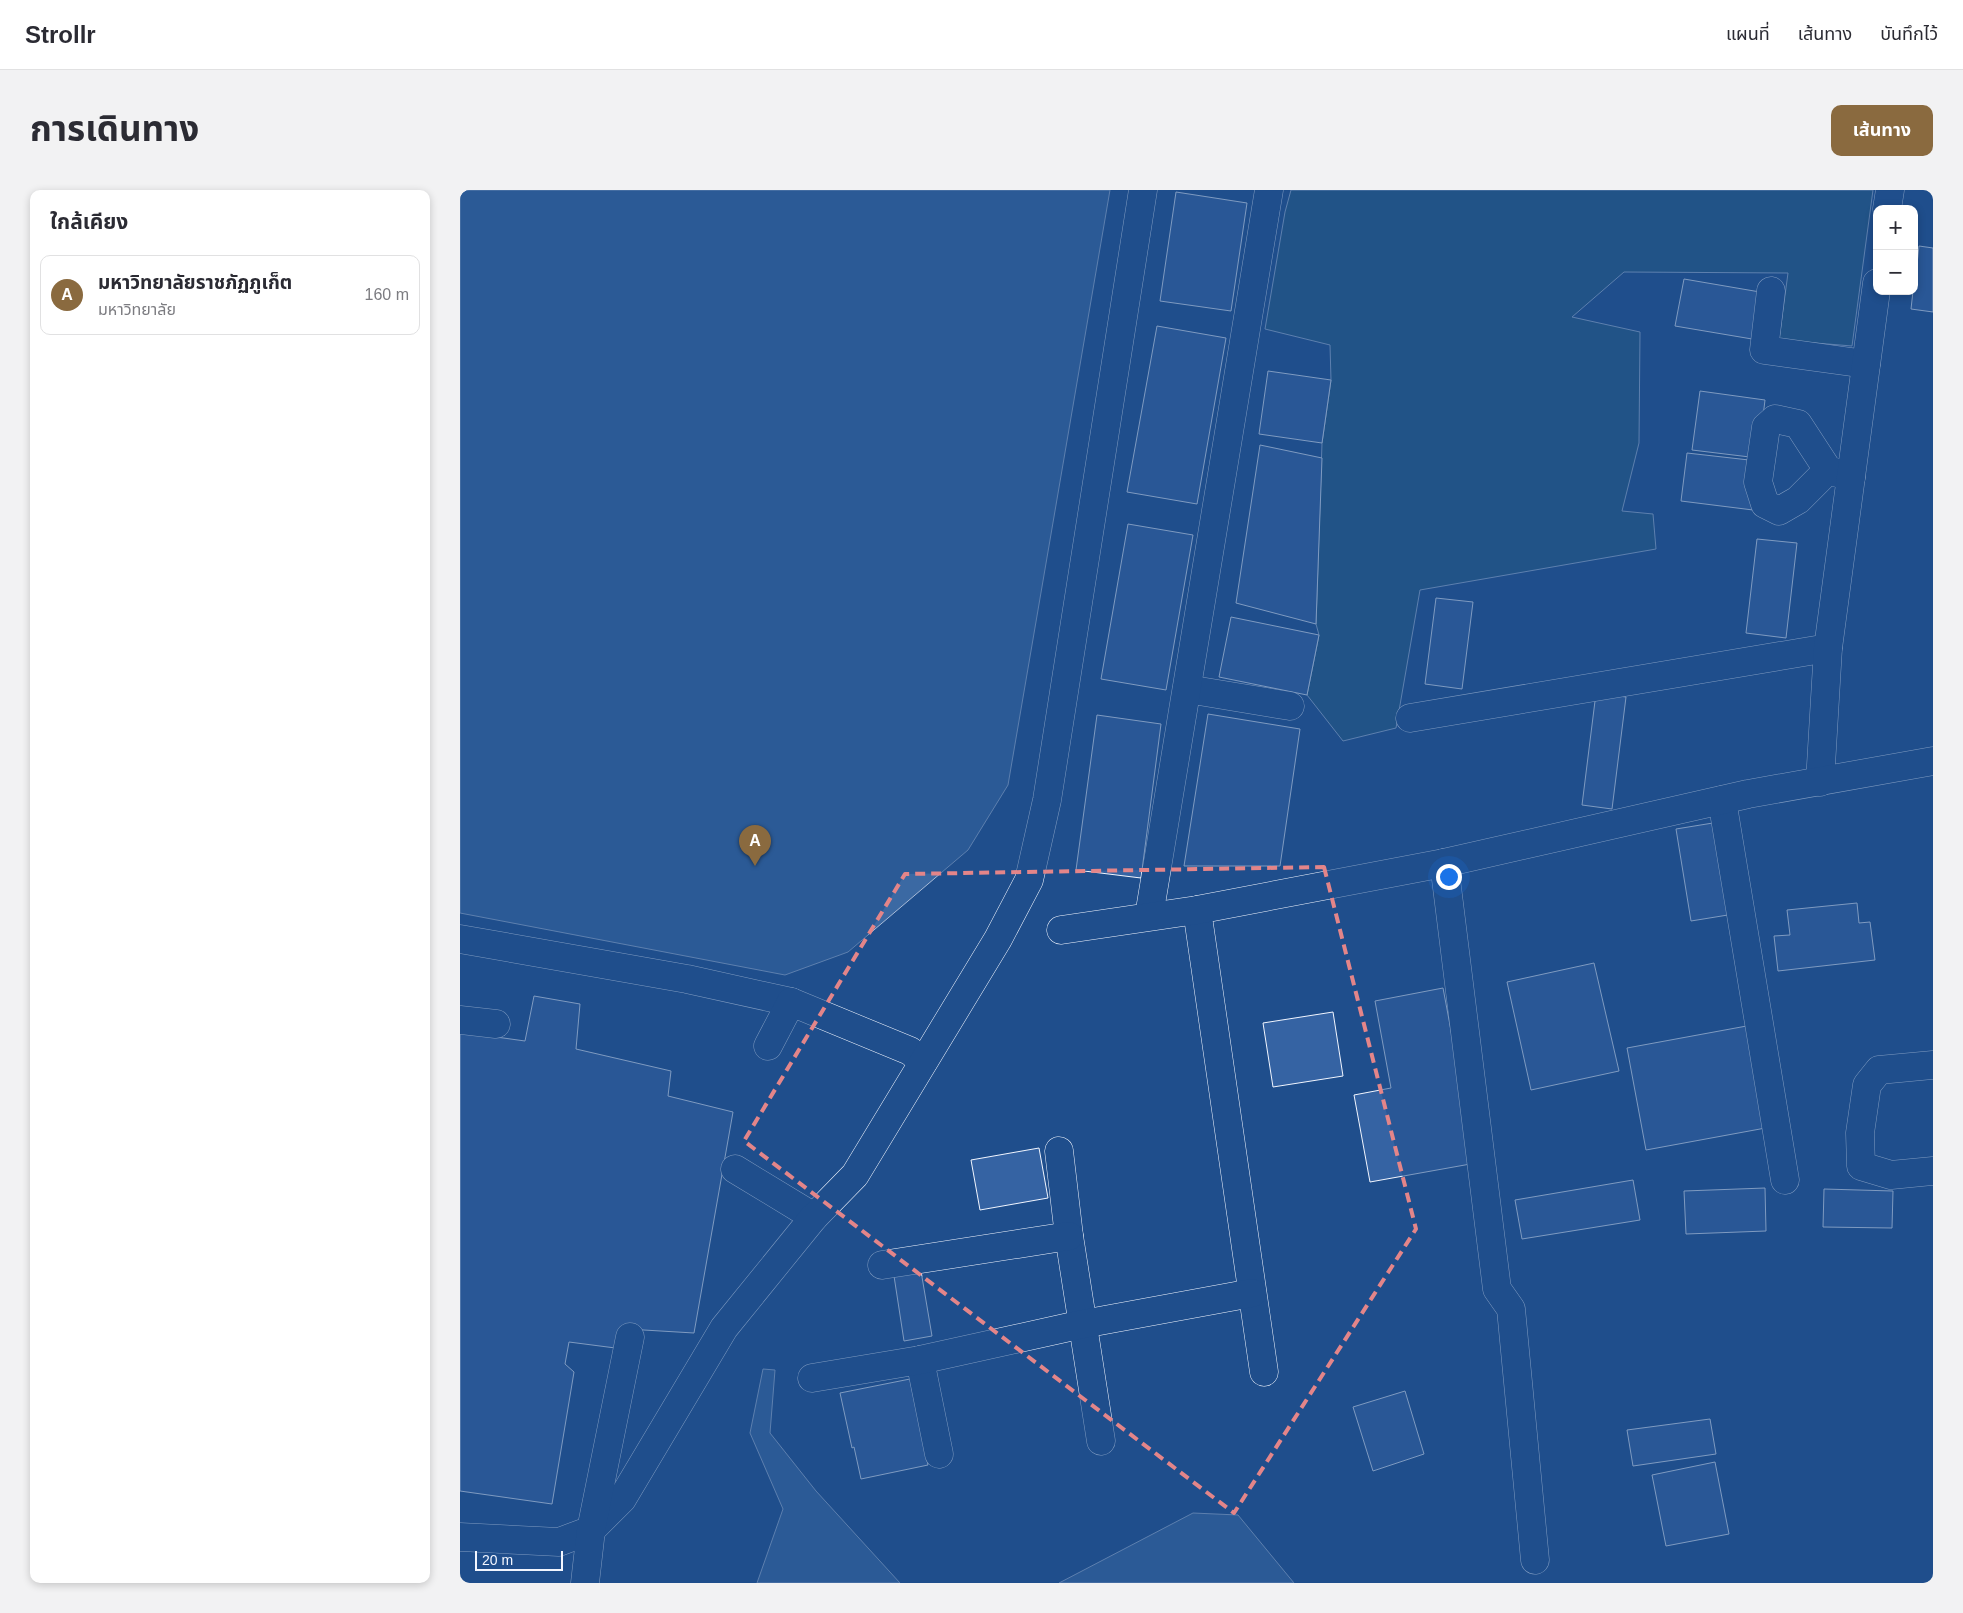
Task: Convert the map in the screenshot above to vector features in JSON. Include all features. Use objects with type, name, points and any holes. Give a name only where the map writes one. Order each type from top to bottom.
[{"type":"street","points":[[460,1537],[559,1542],[591,1530],[622,1498],[724,1328],[814,1217],[855,1175],[998,939],[1029,880],[1047,800],[1143,190]]},
{"type":"street","points":[[1149,916],[1269,190]]},
{"type":"street","points":[[1888,205],[1890,190]]},
{"type":"street","points":[[1771,291],[1764,350],[1866,364]]},
{"type":"street","points":[[1820,782],[1840,474],[1866,364],[1875,295]]},
{"type":"street","points":[[1410,718],[1828,648]]},
{"type":"street","points":[[1186,689],[1290,706]]},
{"type":"street","points":[[1061,930],[1197,910],[1444,863],[1722,800],[1933,761]]},
{"type":"street","points":[[1722,800],[1785,1180]]},
{"type":"street","points":[[1444,863],[1497,1289],[1511,1309],[1534,1560]]},
{"type":"street","points":[[1197,910],[1264,1372]]},
{"type":"street","points":[[460,938],[688,979],[791,1002],[910,1051],[924,1062]]},
{"type":"street","points":[[768,1046],[791,1002]]},
{"type":"street","points":[[460,1020],[496,1024]]},
{"type":"street","points":[[1933,1065],[1879,1070],[1867,1085],[1860,1132],[1861,1166],[1891,1175],[1933,1171]]},
{"type":"street","points":[[1059,1151],[1069,1236],[1101,1441]]},
{"type":"street","points":[[735,1169],[814,1217]]},
{"type":"street","points":[[882,1265],[1069,1236]]},
{"type":"street","points":[[812,1378],[920,1360],[1083,1324],[1252,1293]]},
{"type":"street","points":[[585,1583],[591,1530],[630,1337]]},
{"type":"street","points":[[920,1360],[939,1454]]},
{"type":"highlighted area","points":[[1324,867],[1416,1229],[1234,1513],[744,1141],[905,874]]},
{"type":"shaded area","points":[[460,190],[1110,190],[1008,785],[968,850],[848,952],[785,975],[460,913]]},
{"type":"shaded area","points":[[1291,190],[1873,190],[1852,346],[1779,340],[1788,273],[1624,272],[1572,317],[1640,332],[1639,443],[1622,511],[1653,514],[1656,549],[1420,590],[1396,728],[1343,741],[1307,695],[1319,635],[1316,624],[1322,443],[1331,380],[1330,345],[1265,329],[1285,212]]},
{"type":"shaded area","points":[[763,1369],[775,1370],[770,1433],[816,1491],[900,1583],[757,1583],[783,1509],[750,1433]]},
{"type":"shaded area","points":[[1193,1513],[1238,1515],[1294,1583],[1059,1583]]},
{"type":"building","points":[[1176,192],[1247,203],[1231,311],[1160,301]]},
{"type":"building","points":[[1919,246],[1933,248],[1933,312],[1911,309],[1913,295],[1918,295]]},
{"type":"building","points":[[1684,279],[1760,292],[1752,339],[1675,326]]},
{"type":"building","points":[[1157,326],[1226,338],[1197,504],[1127,492]]},
{"type":"building","points":[[1268,371],[1331,380],[1322,443],[1259,434]]},
{"type":"building","points":[[1700,391],[1765,400],[1758,458],[1692,450]]},
{"type":"building","points":[[1260,445],[1322,458],[1316,624],[1236,603]]},
{"type":"building","points":[[1687,453],[1758,461],[1753,510],[1681,501]]},
{"type":"building","points":[[1128,524],[1193,535],[1166,690],[1101,679]]},
{"type":"building","points":[[1757,539],[1797,543],[1786,638],[1746,633]]},
{"type":"building","points":[[1436,598],[1473,602],[1462,689],[1425,684]]},
{"type":"building","points":[[1231,617],[1319,635],[1307,695],[1219,677]]},
{"type":"building","points":[[1596,693],[1626,697],[1612,809],[1582,805]]},
{"type":"building","points":[[1208,714],[1300,729],[1280,866],[1184,866]]},
{"type":"building","points":[[1097,715],[1161,724],[1141,878],[1076,870]]},
{"type":"building","points":[[1719,822],[1734,914],[1691,921],[1676,829]]},
{"type":"building","points":[[1857,903],[1859,923],[1870,922],[1875,960],[1778,971],[1774,936],[1790,935],[1787,910]]},
{"type":"building","points":[[1594,963],[1619,1071],[1531,1090],[1507,982]]},
{"type":"building","points":[[1443,988],[1476,1163],[1370,1182],[1354,1095],[1391,1088],[1375,1001]]},
{"type":"building","points":[[534,996],[580,1004],[576,1049],[671,1071],[668,1096],[733,1112],[694,1333],[627,1329],[623,1349],[569,1342],[565,1364],[574,1372],[552,1504],[460,1491],[460,1032],[525,1041]]},
{"type":"building","points":[[1333,1012],[1343,1076],[1273,1087],[1263,1023]]},
{"type":"building","points":[[1752,1025],[1771,1127],[1646,1150],[1627,1048]]},
{"type":"building","points":[[1039,1148],[1048,1198],[980,1210],[971,1160]]},
{"type":"building","points":[[1633,1180],[1640,1220],[1522,1239],[1515,1200]]},
{"type":"building","points":[[1765,1188],[1766,1231],[1686,1234],[1684,1191]]},
{"type":"building","points":[[1824,1189],[1893,1191],[1892,1228],[1823,1227]]},
{"type":"building","points":[[921,1271],[932,1336],[904,1341],[894,1276]]},
{"type":"building","points":[[910,1379],[928,1465],[861,1479],[840,1393]]},
{"type":"building","points":[[1405,1391],[1424,1454],[1373,1471],[1353,1407]]},
{"type":"building","points":[[1710,1419],[1716,1454],[1633,1466],[1627,1430]]},
{"type":"building","points":[[1715,1462],[1729,1534],[1666,1546],[1652,1475]]},
{"type":"place","name":"มหาวิทยาลัยราชภัฏภูเก็ต","points":[[755,866]]}]
